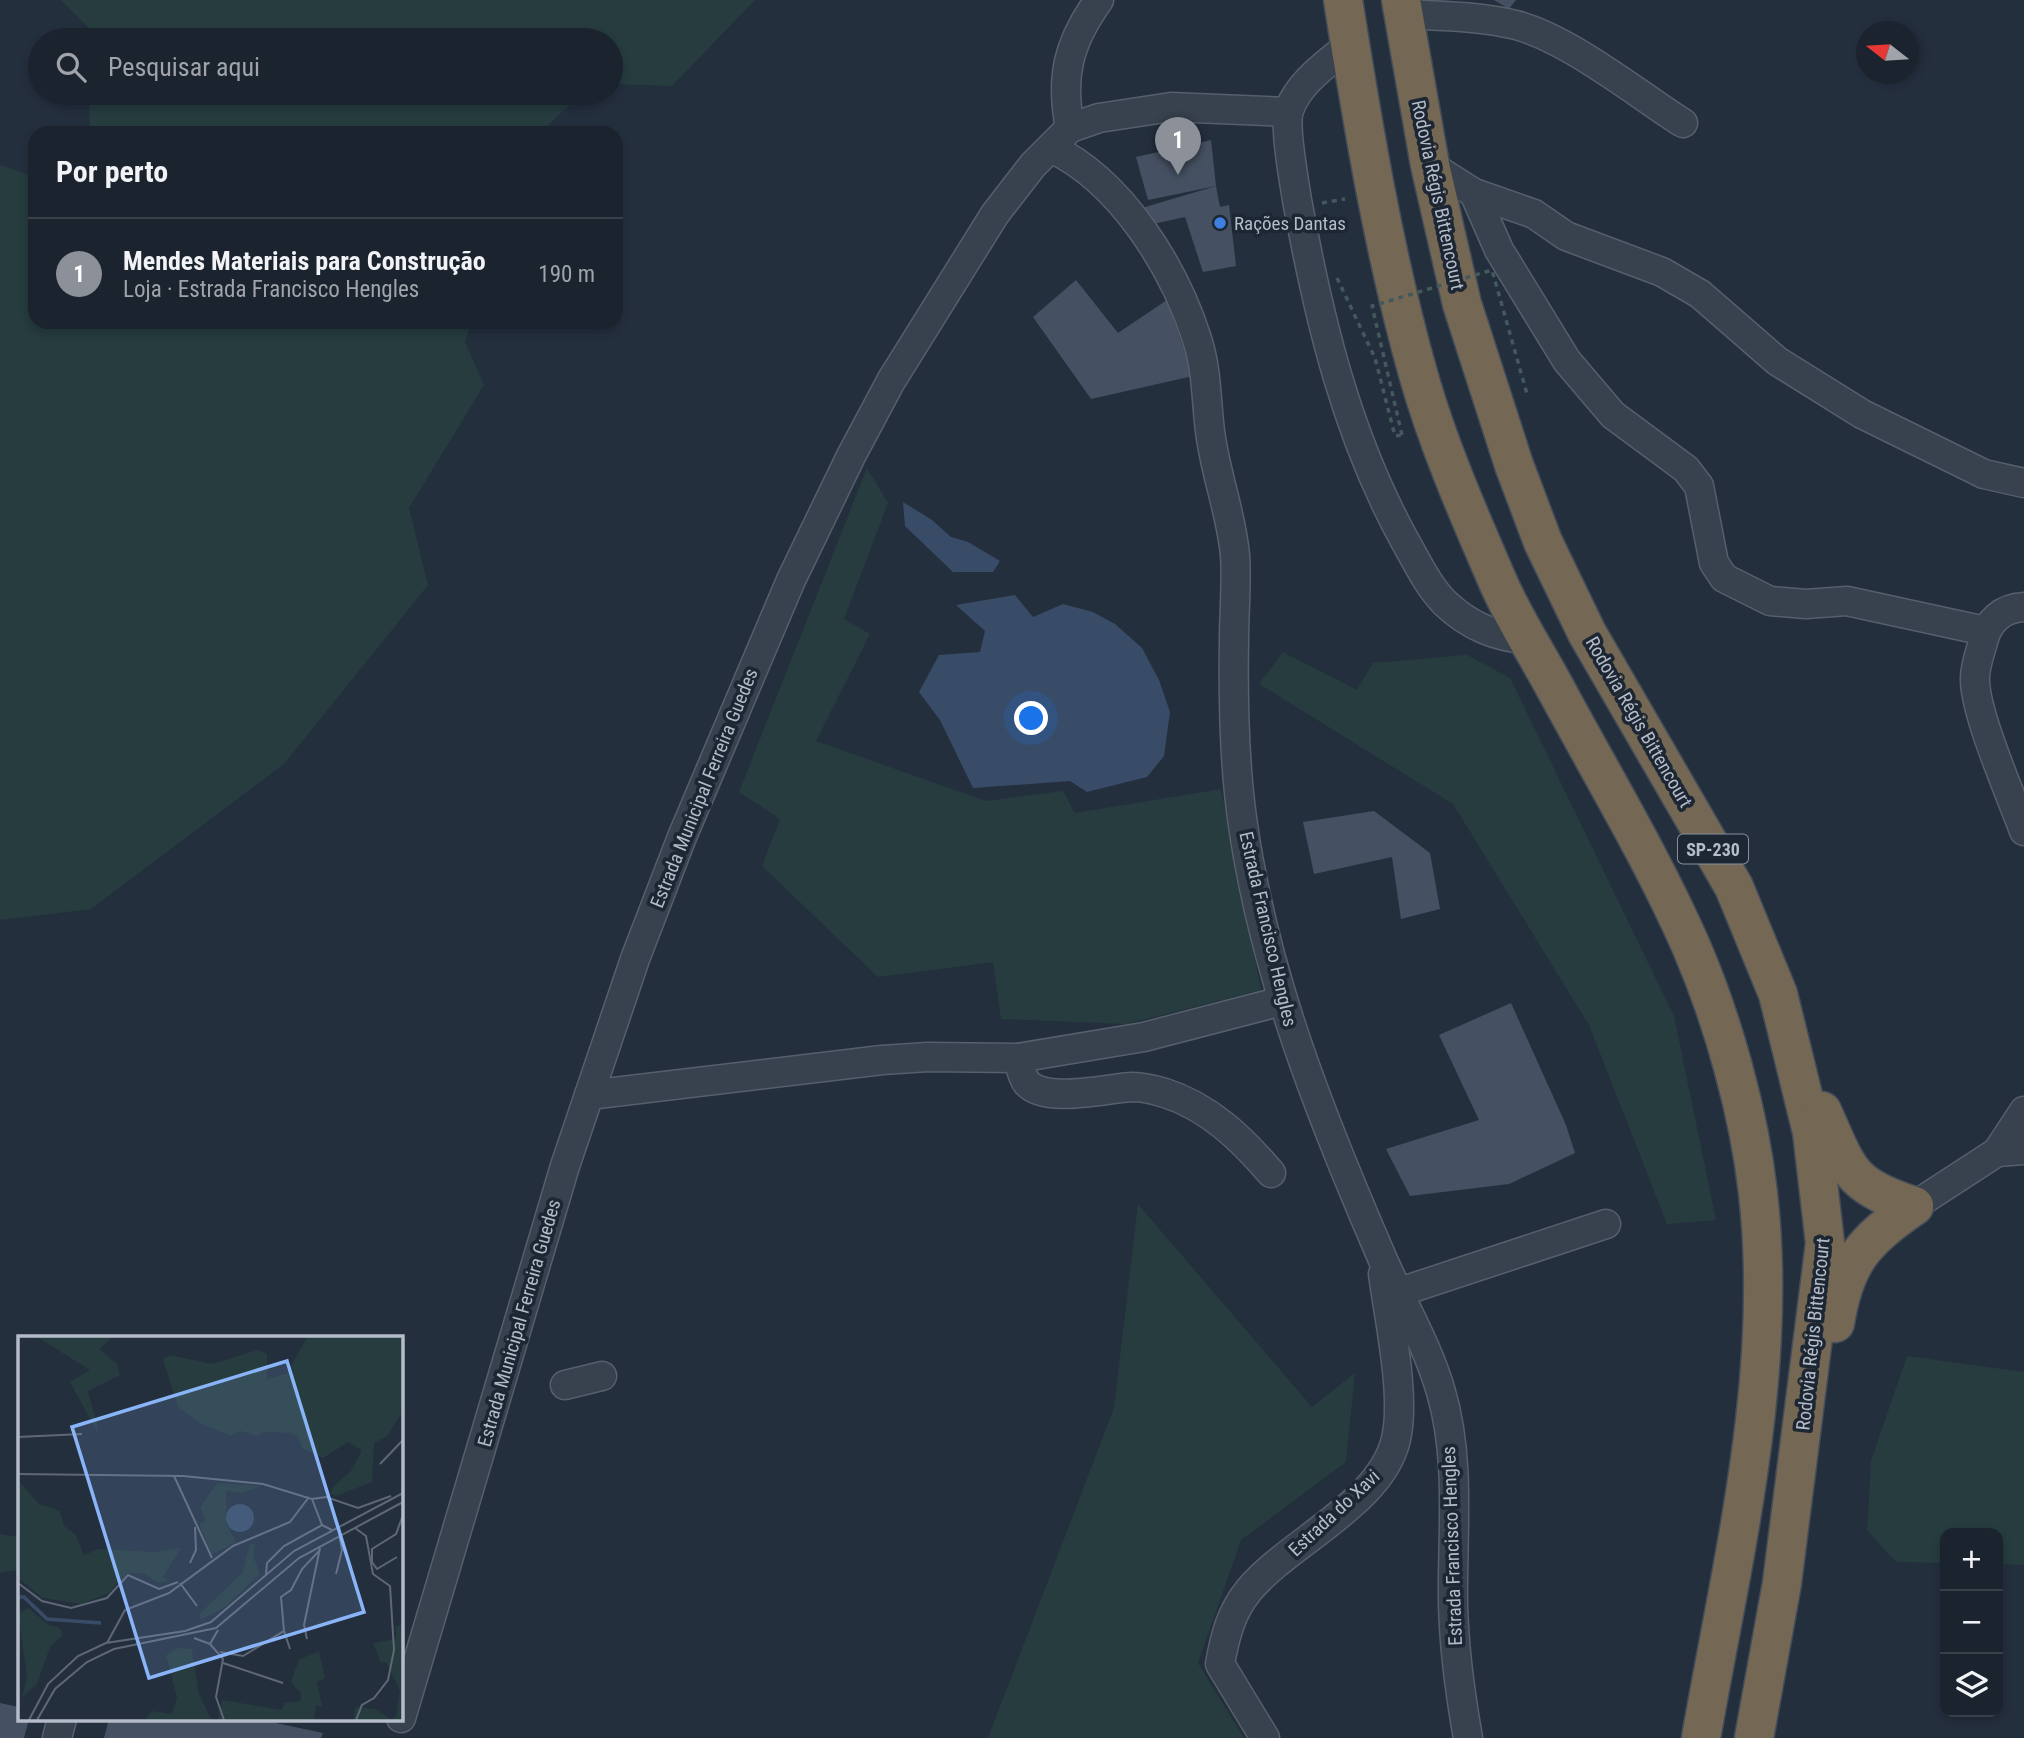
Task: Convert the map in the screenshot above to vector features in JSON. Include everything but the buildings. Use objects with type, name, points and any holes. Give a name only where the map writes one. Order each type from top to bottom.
[{"type":"highway","name":"SP-230","points":[[1343,0],[1372,175],[1419,376],[1466,506],[1501,588],[1691,947],[1721,1027],[1754,1166],[1762,1277],[1759,1368],[1748,1465],[1701,1738]]},
{"type":"highway","name":"Rodovia Régis Bittencourt","points":[[1402,7],[1430,165],[1475,348],[1543,542],[1587,633],[1734,887],[1781,1007],[1812,1132],[1825,1243],[1782,1583],[1754,1738]]},
{"type":"highway","points":[[1781,1007],[1847,1168],[1856,1179],[1880,1195],[1914,1206]]},
{"type":"highway","points":[[1782,1583],[1810,1506],[1826,1418],[1830,1353],[1839,1300],[1853,1261],[1878,1231],[1914,1206]]},
{"type":"street","points":[[1061,138],[1066,70],[1075,42],[1099,0]]},
{"type":"street","points":[[1402,7],[1519,26],[1575,53],[1683,123]]},
{"type":"street","points":[[1349,45],[1301,88],[1288,112],[1292,167],[1315,286],[1345,403],[1375,484],[1424,575],[1445,603],[1475,625],[1500,637],[1530,640]]},
{"type":"street","name":"Estrada Municipal Ferreira Guedes","points":[[402,1716],[589,1095],[628,977],[687,825],[791,580],[891,381],[995,214],[1033,165],[1061,138],[1100,118],[1171,107],[1288,112]]},
{"type":"street","name":"Estrada Francisco Hengles","points":[[1061,138],[1084,170],[1138,224],[1169,271],[1198,341],[1207,380],[1216,468],[1229,511],[1235,559],[1234,655],[1241,817],[1282,1001],[1322,1120],[1381,1257],[1400,1292],[1442,1394],[1452,1460],[1457,1677],[1468,1738]]},
{"type":"street","points":[[1430,165],[1474,193],[1534,214],[1566,236],[1662,272],[1700,294],[1777,361],[1822,391],[1984,474],[2024,483]]},
{"type":"street","points":[[1474,193],[1499,250],[1567,361],[1613,415],[1686,469],[1699,485],[1714,563],[1724,578],[1770,601],[1806,604],[1847,601],[1985,631]]},
{"type":"street","points":[[2024,607],[2004,612],[1992,620],[1985,631],[1974,676],[1979,706],[2024,831]]},
{"type":"street","points":[[589,1095],[894,1059],[1018,1058],[1144,1037],[1282,1001]]},
{"type":"street","points":[[1018,1058],[1025,1080],[1035,1089],[1051,1093],[1086,1093],[1137,1087],[1189,1102],[1237,1137],[1271,1173]]},
{"type":"street","points":[[1914,1206],[2011,1151],[2024,1111]]},
{"type":"street","points":[[1400,1292],[1606,1224]]},
{"type":"street","name":"Estrada do Xavi","points":[[1265,1738],[1220,1664],[1227,1631],[1235,1611],[1250,1589],[1353,1501],[1377,1478],[1390,1459],[1397,1436],[1398,1395],[1381,1257]]},
{"type":"street","points":[[565,1385],[602,1377]]},
{"type":"street","points":[[57,1738],[62,1720]]},
{"type":"street","name":"Estrada Municipal Ferreira Guedes","points":[[395,1738],[401,1720]]},
{"type":"path","points":[[1336,276],[1375,358],[1395,436],[1402,435],[1372,306],[1492,270],[1527,394]]},
{"type":"green space","points":[[61,0],[755,0],[672,86],[623,84],[623,28],[88,27]]},
{"type":"green space","points":[[89,105],[569,105],[547,126],[90,126]]},
{"type":"green space","points":[[0,165],[28,175],[28,329],[470,329],[465,342],[484,385],[409,508],[428,585],[284,764],[91,909],[0,920]]},
{"type":"green space","points":[[867,468],[888,503],[844,619],[870,634],[816,741],[986,801],[1063,791],[1075,813],[1221,789],[1261,990],[1126,1024],[1001,1019],[993,962],[878,977],[762,866],[780,819],[739,792]]},
{"type":"green space","points":[[1283,652],[1357,690],[1373,663],[1467,655],[1510,678],[1674,1016],[1716,1220],[1667,1224],[1589,1025],[1453,804],[1259,684]]},
{"type":"green space","points":[[1138,1204],[1312,1407],[1355,1373],[1346,1462],[1241,1540],[1198,1663],[1244,1738],[988,1738],[1114,1408]]},
{"type":"green space","points":[[1907,1356],[2024,1372],[2024,1565],[2003,1564],[2003,1528],[1940,1528],[1940,1563],[1896,1562],[1867,1530],[1871,1461]]},
{"type":"green space","points":[[0,1534],[18,1537],[18,1570],[0,1573]]},
{"type":"water","points":[[903,502],[932,520],[951,537],[968,542],[1000,561],[993,572],[953,572],[905,526]]},
{"type":"water","points":[[1015,595],[1033,617],[1063,604],[1093,612],[1115,624],[1142,648],[1159,680],[1170,712],[1164,756],[1147,777],[1087,792],[1070,781],[973,788],[940,720],[919,692],[939,655],[980,652],[985,631],[956,605]]},
{"type":"place","name":"Mendes Materiais para Construção","points":[[1178,175]]},
{"type":"place","name":"Rações Dantas","points":[[1220,223]]}]
